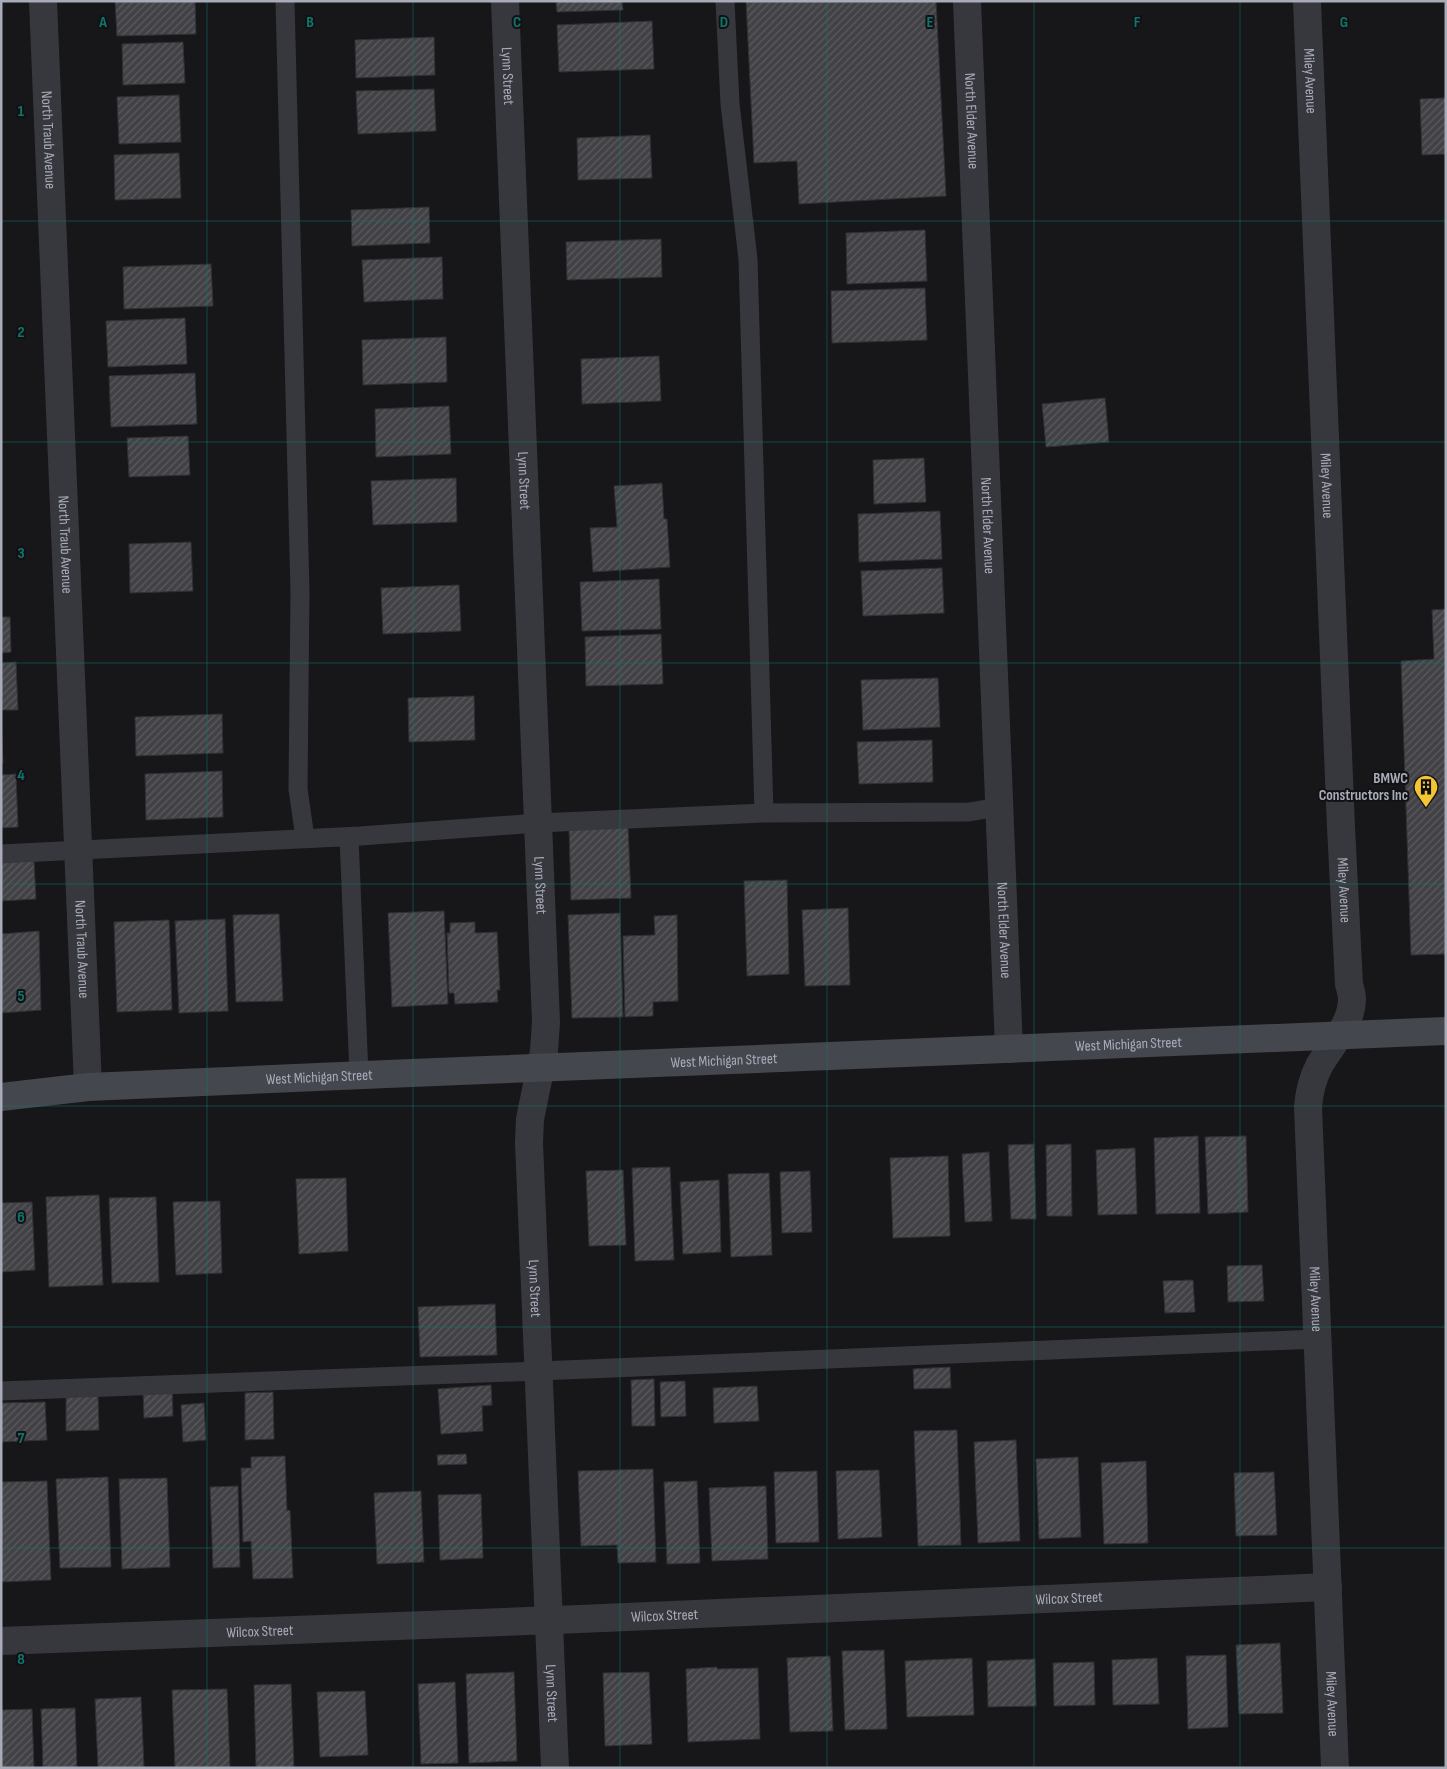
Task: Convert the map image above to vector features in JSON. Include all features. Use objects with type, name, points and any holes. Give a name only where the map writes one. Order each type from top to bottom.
[{"type":"main road","name":"West Michigan Street","points":[[1,1097],[88,1087],[1446,1031]]},
{"type":"street","name":"North Traub Avenue","points":[[43,1],[88,1087]]},
{"type":"street","name":"Lynn Street","points":[[505,1],[546,1022],[544,1051],[531,1108],[529,1143],[555,1768]]},
{"type":"street","name":"North Elder Avenue","points":[[967,1],[1009,1049]]},
{"type":"street","name":"Miley Avenue","points":[[1307,1],[1341,827],[1349,984],[1352,999],[1347,1020],[1316,1072],[1308,1107],[1335,1768]]},
{"type":"street","name":"Wilcox Street","points":[[1,1641],[1328,1588]]},
{"type":"lane","points":[[285,1],[300,592],[298,789],[305,838]]},
{"type":"lane","points":[[725,1],[730,104],[748,259],[764,813]]},
{"type":"lane","points":[[1,854],[349,837],[538,823],[764,813],[969,812],[999,807]]},
{"type":"lane","points":[[349,837],[360,1075]]},
{"type":"lane","points":[[1,1391],[1317,1339]]},
{"type":"building","points":[[115,1],[195,1],[196,34],[117,36]]},
{"type":"building","points":[[556,1],[622,1],[623,10],[557,12]]},
{"type":"building","points":[[746,1],[936,1],[946,196],[799,204],[797,161],[754,163]]},
{"type":"building","points":[[652,21],[654,69],[559,72],[557,25]]},
{"type":"building","points":[[434,37],[435,75],[356,78],[355,40]]},
{"type":"building","points":[[183,42],[185,83],[123,85],[122,44]]},
{"type":"building","points":[[434,89],[436,131],[358,134],[356,91]]},
{"type":"building","points":[[179,95],[181,142],[119,144],[117,97]]},
{"type":"building","points":[[1446,98],[1446,154],[1422,155],[1420,99]]},
{"type":"building","points":[[650,135],[652,178],[578,180],[577,138]]},
{"type":"building","points":[[179,153],[181,198],[115,200],[114,155]]},
{"type":"building","points":[[429,207],[430,243],[352,246],[351,210]]},
{"type":"building","points":[[925,230],[927,281],[847,284],[846,233]]},
{"type":"building","points":[[661,239],[662,277],[567,280],[566,242]]},
{"type":"building","points":[[442,257],[443,299],[364,302],[362,260]]},
{"type":"building","points":[[211,264],[213,306],[124,309],[123,267]]},
{"type":"building","points":[[925,288],[927,340],[832,343],[831,291]]},
{"type":"building","points":[[185,318],[187,364],[108,367],[106,321]]},
{"type":"building","points":[[446,337],[447,382],[363,385],[362,340]]},
{"type":"building","points":[[659,356],[661,401],[582,404],[581,359]]},
{"type":"building","points":[[195,373],[197,424],[111,427],[109,376]]},
{"type":"building","points":[[1105,398],[1109,442],[1046,447],[1042,404]]},
{"type":"building","points":[[449,406],[451,454],[376,457],[375,409]]},
{"type":"building","points":[[188,436],[190,475],[129,477],[127,438]]},
{"type":"building","points":[[924,458],[926,502],[874,504],[873,460]]},
{"type":"building","points":[[456,478],[457,522],[373,525],[371,481]]},
{"type":"building","points":[[662,483],[664,519],[667,519],[670,567],[593,572],[590,528],[617,527],[614,486]]},
{"type":"building","points":[[940,511],[942,559],[859,562],[858,514]]},
{"type":"building","points":[[191,542],[193,591],[130,593],[129,544]]},
{"type":"building","points":[[942,568],[944,613],[863,616],[861,571]]},
{"type":"building","points":[[659,579],[661,629],[582,631],[580,582]]},
{"type":"building","points":[[459,585],[461,631],[383,634],[381,588]]},
{"type":"building","name":"BMWC Constructors Inc","points":[[1446,609],[1446,954],[1411,955],[1401,661],[1434,659],[1432,610]]},
{"type":"building","points":[[1,617],[10,617],[11,652],[1,653]]},
{"type":"building","points":[[661,634],[663,684],[586,686],[585,637]]},
{"type":"building","points":[[16,662],[18,710],[1,710],[1,663]]},
{"type":"building","points":[[938,678],[940,727],[863,730],[861,680]]},
{"type":"building","points":[[474,696],[475,740],[409,742],[408,698]]},
{"type":"building","points":[[222,714],[223,753],[136,756],[135,717]]},
{"type":"building","points":[[1,719],[3,763],[1,763]]},
{"type":"building","points":[[932,740],[933,782],[859,784],[857,742]]},
{"type":"building","points":[[222,771],[223,817],[146,820],[145,774]]},
{"type":"building","points":[[16,774],[18,827],[1,828],[1,775]]},
{"type":"building","points":[[628,826],[631,898],[571,900],[569,828]]},
{"type":"building","points":[[34,861],[36,899],[1,901],[1,862]]},
{"type":"building","points":[[787,880],[789,974],[747,976],[744,881]]},
{"type":"building","points":[[848,908],[850,985],[805,986],[802,910]]},
{"type":"building","points":[[444,911],[448,1004],[392,1007],[388,913]]},
{"type":"building","points":[[620,913],[623,1017],[572,1018],[568,915]]},
{"type":"building","points":[[279,914],[283,1001],[236,1002],[233,915]]},
{"type":"building","points":[[677,915],[678,1001],[653,1002],[653,1016],[625,1017],[623,936],[655,935],[654,916]]},
{"type":"building","points":[[225,919],[228,1011],[179,1013],[175,921]]},
{"type":"building","points":[[169,920],[172,1010],[117,1012],[114,922]]},
{"type":"building","points":[[475,922],[475,933],[497,932],[500,990],[497,990],[498,1002],[455,1004],[454,993],[449,993],[447,933],[450,933],[450,923]]},
{"type":"building","points":[[39,931],[41,1010],[1,1013],[1,934]]},
{"type":"building","points":[[1198,1136],[1200,1213],[1156,1214],[1154,1138]]},
{"type":"building","points":[[1246,1136],[1248,1212],[1208,1214],[1205,1137]]},
{"type":"building","points":[[1034,1144],[1036,1219],[1011,1219],[1008,1145]]},
{"type":"building","points":[[1071,1144],[1072,1216],[1047,1216],[1046,1145]]},
{"type":"building","points":[[1135,1148],[1137,1214],[1098,1215],[1096,1150]]},
{"type":"building","points":[[989,1152],[992,1221],[965,1222],[962,1154]]},
{"type":"building","points":[[948,1156],[950,1236],[893,1238],[890,1158]]},
{"type":"building","points":[[670,1167],[674,1260],[635,1261],[632,1168]]},
{"type":"building","points":[[623,1170],[626,1245],[589,1246],[586,1171]]},
{"type":"building","points":[[810,1171],[812,1232],[782,1233],[780,1172]]},
{"type":"building","points":[[769,1173],[772,1255],[731,1257],[728,1174]]},
{"type":"building","points":[[346,1178],[348,1251],[299,1254],[296,1179]]},
{"type":"building","points":[[719,1180],[721,1252],[683,1254],[680,1182]]},
{"type":"building","points":[[99,1195],[103,1285],[49,1287],[46,1197]]},
{"type":"building","points":[[156,1197],[159,1282],[112,1283],[109,1198]]},
{"type":"building","points":[[220,1201],[222,1273],[176,1275],[173,1202]]},
{"type":"building","points":[[32,1202],[35,1270],[1,1272],[1,1203]]},
{"type":"building","points":[[1262,1265],[1264,1301],[1228,1302],[1227,1266]]},
{"type":"building","points":[[1193,1280],[1195,1312],[1165,1313],[1163,1281]]},
{"type":"building","points":[[495,1304],[497,1355],[420,1357],[418,1307]]},
{"type":"building","points":[[950,1367],[951,1388],[914,1389],[913,1369]]},
{"type":"building","points":[[654,1379],[655,1426],[632,1426],[631,1380]]},
{"type":"building","points":[[685,1381],[686,1416],[661,1417],[660,1382]]},
{"type":"building","points":[[491,1385],[492,1405],[482,1406],[483,1431],[441,1434],[438,1389]]},
{"type":"building","points":[[757,1386],[759,1421],[714,1423],[713,1388]]},
{"type":"building","points":[[172,1388],[173,1416],[144,1418],[143,1389]]},
{"type":"building","points":[[273,1392],[274,1439],[245,1440],[245,1393]]},
{"type":"building","points":[[98,1395],[99,1430],[66,1431],[66,1396]]},
{"type":"building","points":[[45,1402],[47,1440],[1,1442],[1,1403]]},
{"type":"building","points":[[204,1403],[206,1440],[183,1442],[181,1405]]},
{"type":"building","points":[[957,1430],[961,1545],[918,1546],[914,1431]]},
{"type":"building","points":[[1016,1440],[1020,1541],[978,1543],[974,1442]]},
{"type":"building","points":[[466,1454],[467,1464],[438,1465],[437,1455]]},
{"type":"building","points":[[285,1456],[287,1511],[290,1510],[293,1578],[253,1579],[251,1541],[243,1542],[241,1468],[251,1468],[251,1457]]},
{"type":"building","points":[[1078,1457],[1081,1537],[1039,1539],[1036,1459]]},
{"type":"building","points":[[1146,1461],[1148,1543],[1104,1544],[1101,1463]]},
{"type":"building","points":[[653,1469],[656,1562],[618,1563],[617,1545],[581,1546],[578,1471]]},
{"type":"building","points":[[879,1470],[882,1537],[838,1539],[836,1471]]},
{"type":"building","points":[[817,1471],[819,1542],[776,1543],[774,1472]]},
{"type":"building","points":[[1274,1472],[1277,1535],[1236,1536],[1234,1473]]},
{"type":"building","points":[[108,1477],[111,1567],[60,1568],[56,1479]]},
{"type":"building","points":[[167,1478],[170,1567],[122,1569],[119,1479]]},
{"type":"building","points":[[47,1481],[51,1580],[1,1582],[1,1482]]},
{"type":"building","points":[[697,1481],[700,1563],[667,1564],[664,1482]]},
{"type":"building","points":[[238,1486],[240,1567],[213,1568],[210,1487]]},
{"type":"building","points":[[766,1486],[768,1559],[712,1561],[709,1488]]},
{"type":"building","points":[[421,1491],[424,1562],[377,1564],[374,1493]]},
{"type":"building","points":[[481,1494],[483,1558],[440,1560],[438,1495]]},
{"type":"building","points":[[1280,1643],[1283,1713],[1239,1714],[1236,1645]]},
{"type":"building","points":[[884,1650],[887,1729],[845,1730],[842,1651]]},
{"type":"building","points":[[1226,1655],[1228,1727],[1188,1729],[1186,1656]]},
{"type":"building","points":[[830,1656],[833,1731],[790,1732],[787,1658]]},
{"type":"building","points":[[972,1658],[974,1715],[907,1717],[905,1661]]},
{"type":"building","points":[[1157,1658],[1159,1704],[1113,1705],[1112,1660]]},
{"type":"building","points":[[1035,1659],[1036,1706],[988,1707],[987,1661]]},
{"type":"building","points":[[1094,1662],[1095,1705],[1054,1706],[1053,1663]]},
{"type":"building","points":[[717,1667],[717,1669],[758,1668],[760,1739],[688,1742],[686,1669]]},
{"type":"building","points":[[514,1672],[517,1761],[469,1763],[466,1674]]},
{"type":"building","points":[[649,1672],[652,1744],[605,1746],[603,1673]]},
{"type":"building","points":[[455,1682],[458,1763],[421,1764],[418,1684]]},
{"type":"building","points":[[291,1684],[294,1768],[256,1768],[254,1685]]},
{"type":"building","points":[[227,1689],[230,1768],[175,1768],[172,1690]]},
{"type":"building","points":[[365,1691],[368,1755],[320,1757],[317,1692]]},
{"type":"building","points":[[141,1697],[144,1768],[98,1768],[95,1699]]},
{"type":"building","points":[[75,1708],[77,1768],[43,1768],[41,1709]]},
{"type":"building","points":[[32,1709],[34,1768],[1,1768],[1,1710]]},
{"type":"place","name":"BMWC Constructors Inc","points":[[1426,808]]}]
